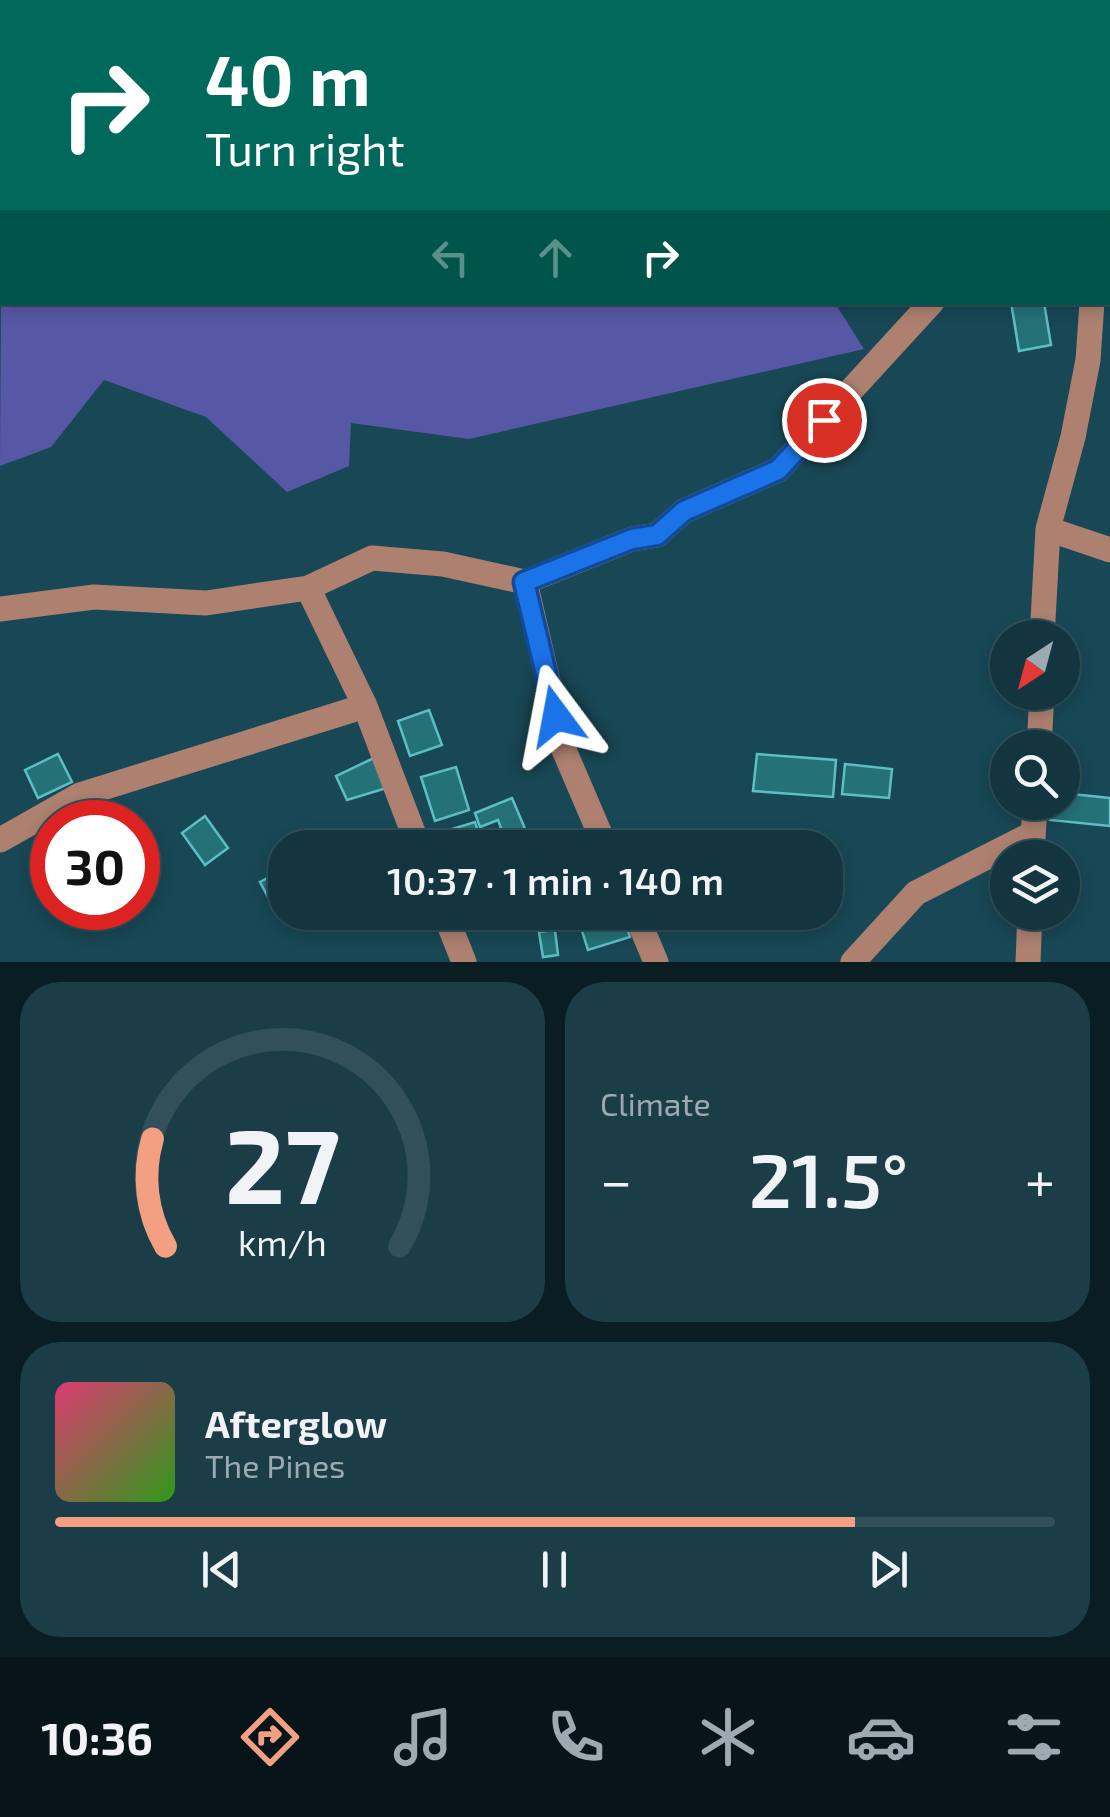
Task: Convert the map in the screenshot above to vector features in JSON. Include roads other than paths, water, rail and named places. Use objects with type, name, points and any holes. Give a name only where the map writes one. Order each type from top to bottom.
[{"type":"street","points":[[0,609],[94,597],[206,603],[308,588],[372,558],[443,564],[524,582],[632,539],[657,535],[684,511],[778,470],[929,305]]},
{"type":"street","points":[[1043,620],[1048,529],[1077,418],[1088,360],[1092,305]]},
{"type":"street","points":[[1048,529],[1110,550]]},
{"type":"street","points":[[524,582],[564,750],[598,830]]},
{"type":"street","points":[[308,588],[366,706],[412,830]]},
{"type":"street","points":[[0,840],[80,796],[366,706]]},
{"type":"street","points":[[853,962],[916,893],[990,863]]},
{"type":"street","points":[[451,930],[464,962]]},
{"type":"street","points":[[642,930],[656,962]]},
{"type":"street","points":[[1028,962],[1029,930]]}]
